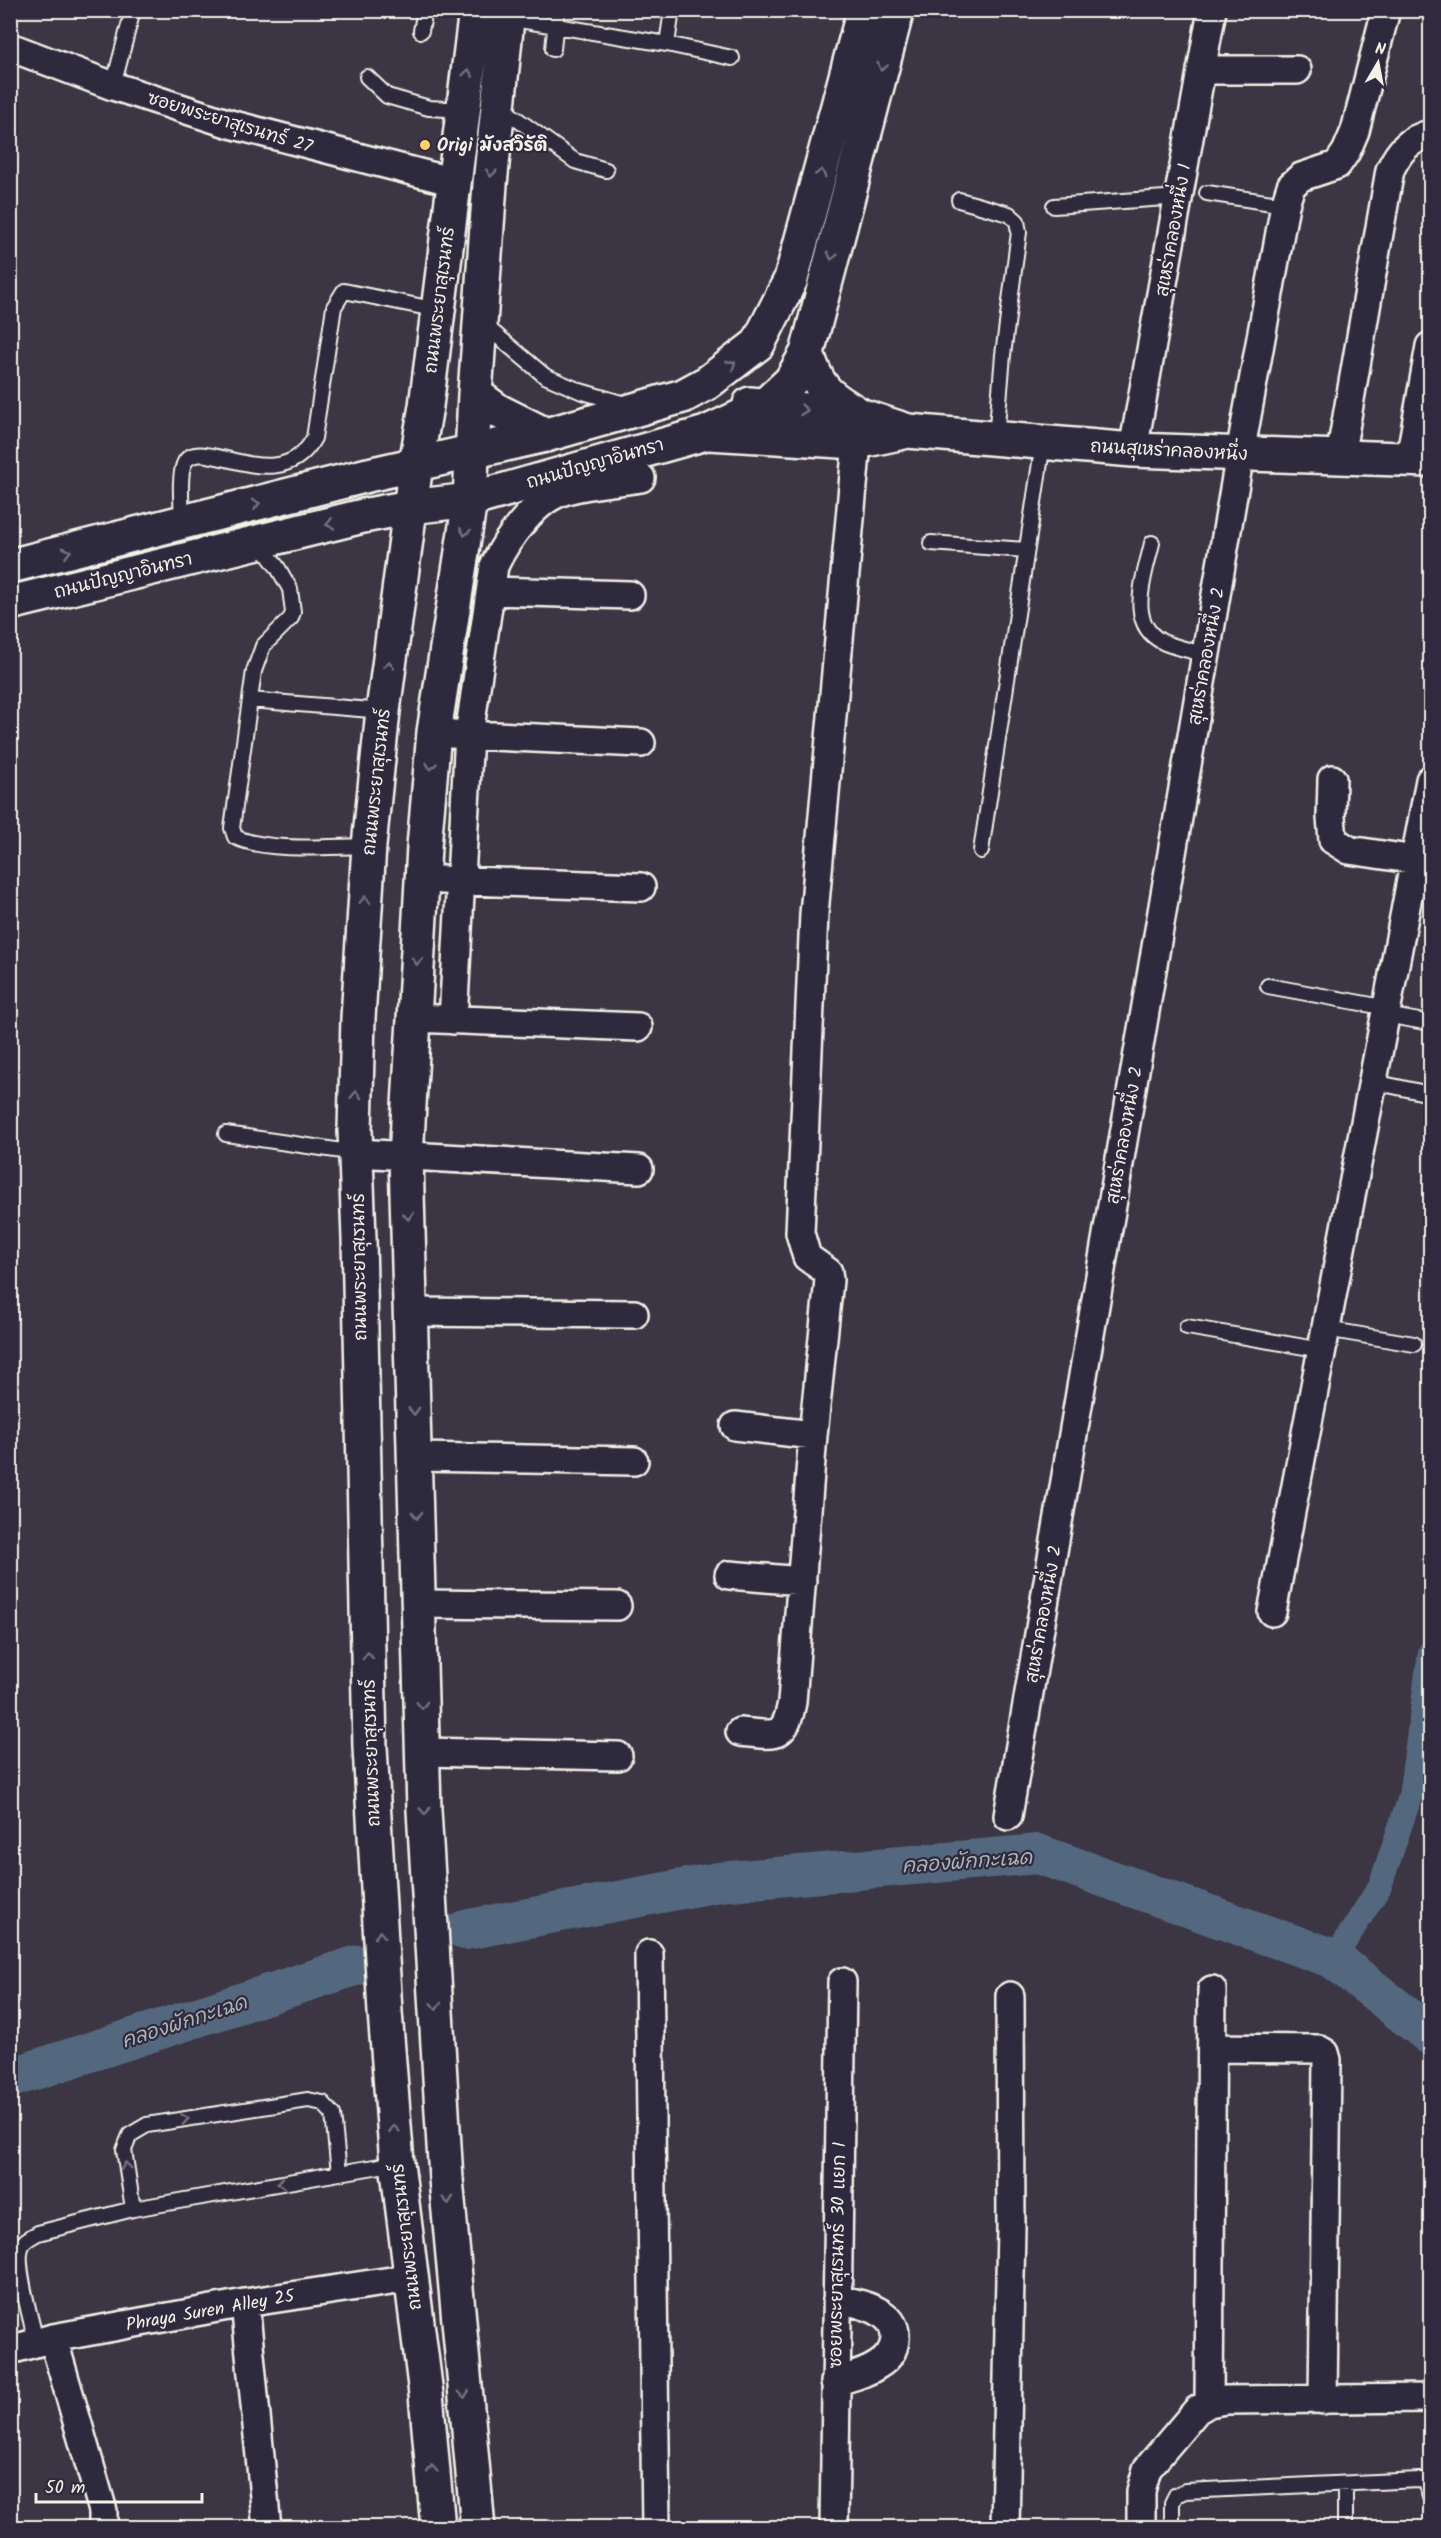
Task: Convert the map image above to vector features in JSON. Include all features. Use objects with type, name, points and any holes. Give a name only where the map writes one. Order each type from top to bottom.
[{"type":"street","name":"ถนนปัญญาอินทรา","points":[[10,566],[368,475],[546,435],[683,396],[707,383],[758,344],[791,279],[864,10]]},
{"type":"street","name":"ถนนปัญญาอินทรา","points":[[10,603],[363,516],[410,507],[470,500],[698,435],[764,406],[791,381],[807,353],[897,10]]},
{"type":"street","name":"สุเหร่าคลองหนึ่ง 1","points":[[1133,450],[1212,10]]},
{"type":"street","name":"สุเหร่าคลองหนึ่ง 2","points":[[1008,1816],[1240,454],[1285,205],[1291,186],[1301,177],[1336,165],[1346,152],[1355,131],[1386,10]]},
{"type":"street","points":[[477,2528],[447,2179],[423,1752],[406,1157],[424,847],[434,732],[470,500],[480,322],[498,106],[497,13]]},
{"type":"street","name":"ถนนพระยาสุเรนทร์","points":[[438,2528],[426,2394],[397,2163],[385,2012],[370,1747],[356,1154],[358,1018],[369,846],[383,711],[416,464],[426,406],[463,110],[497,13]]},
{"type":"street","name":"ซอยพระยาสุเรนทร์ 27","points":[[10,47],[113,86],[230,124],[454,182]]},
{"type":"street","points":[[1201,70],[1297,70]]},
{"type":"street","points":[[1340,457],[1390,170],[1406,145],[1418,137],[1431,134]]},
{"type":"street","points":[[1420,460],[1431,346]]},
{"type":"street","points":[[740,1732],[771,1734],[779,1732],[788,1722],[813,1435],[830,1280],[828,1272],[807,1257],[803,1247],[800,1217],[814,914],[860,429],[814,376],[807,353]]},
{"type":"street","points":[[475,394],[498,411],[546,435]]},
{"type":"street","name":"ถนนสุเหร่าคลองหนึ่ง","points":[[683,396],[764,406],[860,429]]},
{"type":"street","points":[[683,396],[680,410],[698,435]]},
{"type":"street","points":[[368,475],[395,452],[426,406]]},
{"type":"street","name":"ถนนสุเหร่าคลองหนึ่ง","points":[[698,435],[860,429],[1133,450],[1420,460]]},
{"type":"street","points":[[453,1020],[459,879],[469,735],[494,566],[503,546],[551,496],[567,489],[641,478]]},
{"type":"street","points":[[363,516],[387,542],[401,573]]},
{"type":"street","points":[[491,591],[630,595]]},
{"type":"street","points":[[434,732],[641,743]]},
{"type":"street","points":[[1332,779],[1330,817],[1333,840],[1349,850],[1416,860]]},
{"type":"street","points":[[1272,1612],[1430,789]]},
{"type":"street","points":[[423,881],[459,879],[641,887]]},
{"type":"street","points":[[414,1018],[638,1027]]},
{"type":"street","points":[[356,1154],[639,1169]]},
{"type":"street","points":[[410,1312],[634,1314]]},
{"type":"street","points":[[735,1426],[813,1435]]},
{"type":"street","points":[[415,1456],[634,1461]]},
{"type":"street","points":[[729,1575],[802,1581]]},
{"type":"street","points":[[419,1604],[617,1606]]},
{"type":"street","points":[[423,1752],[618,1756]]},
{"type":"street","points":[[649,1954],[656,2528]]},
{"type":"street","name":"ซอยพระยาสุเรนทร์ 30 แยก 1","points":[[834,2528],[842,1982]]},
{"type":"street","points":[[1209,2403],[1212,1990]]},
{"type":"street","points":[[1005,2528],[1011,2227],[1010,1996]]},
{"type":"street","points":[[1212,2048],[1318,2049],[1324,2053],[1327,2061],[1323,2400]]},
{"type":"street","name":"Phraya Suren Alley 25","points":[[10,2350],[45,2340],[245,2302],[411,2278]]},
{"type":"street","points":[[835,2382],[862,2373],[879,2364],[890,2354],[896,2331],[892,2323],[873,2308],[837,2298]]},
{"type":"street","points":[[245,2302],[267,2528]]},
{"type":"street","points":[[45,2340],[103,2511],[104,2528]]},
{"type":"street","points":[[1141,2528],[1141,2491],[1147,2469],[1197,2410],[1209,2403],[1225,2400],[1431,2398]]},
{"type":"lane","points":[[113,86],[133,10]]},
{"type":"lane","points":[[421,31],[425,10]]},
{"type":"lane","points":[[553,49],[557,10]]},
{"type":"lane","points":[[667,44],[672,10]]},
{"type":"lane","points":[[497,13],[555,26],[667,44],[732,58]]},
{"type":"lane","points":[[367,77],[387,96],[429,108],[463,110]]},
{"type":"lane","points":[[498,106],[575,161],[606,170]]},
{"type":"lane","points":[[1207,194],[1285,205]]},
{"type":"lane","points":[[1054,206],[1179,197]]},
{"type":"lane","points":[[959,200],[1009,214],[1017,222],[1019,232],[1003,355],[996,438]]},
{"type":"lane","points":[[182,523],[182,468],[190,456],[208,455],[272,468],[293,462],[309,447],[314,438],[334,307],[344,291],[438,310]]},
{"type":"lane","points":[[480,322],[545,376],[580,391],[638,408]]},
{"type":"lane","points":[[981,851],[1043,442]]},
{"type":"lane","points":[[258,541],[279,568],[290,589],[293,612],[291,618],[263,646],[254,671],[232,822],[235,837],[269,846],[369,846]]},
{"type":"lane","points":[[931,543],[1026,550]]},
{"type":"lane","points":[[1152,543],[1139,606],[1141,620],[1151,633],[1165,643],[1206,655]]},
{"type":"lane","points":[[250,700],[383,711]]},
{"type":"lane","points":[[1268,986],[1431,1023]]},
{"type":"lane","points":[[1374,1082],[1431,1094]]},
{"type":"lane","points":[[226,1134],[356,1154]]},
{"type":"lane","points":[[1186,1327],[1324,1340],[1414,1344]]},
{"type":"lane","points":[[133,2209],[124,2150],[130,2135],[147,2125],[309,2100],[323,2103],[333,2114],[339,2173]]},
{"type":"lane","points":[[45,2340],[19,2262],[21,2247],[27,2239],[38,2234],[133,2209],[397,2163]]},
{"type":"lane","points":[[1172,2528],[1172,2503],[1176,2495],[1185,2491],[1419,2480],[1426,2481],[1431,2497]]},
{"type":"lane","points":[[1345,2484],[1345,2528]]},
{"type":"waterway","points":[[1334,1959],[1380,1886],[1410,1797],[1430,1652]]},
{"type":"waterway","name":"คลองผักกะเฉด","points":[[465,1930],[719,1882],[1038,1854],[1334,1959],[1430,2035]]},
{"type":"waterway","name":"คลองผักกะเฉด","points":[[10,2078],[358,1965]]},
{"type":"place","name":"Origi มังสวิรัติ","points":[[425,145]]}]
